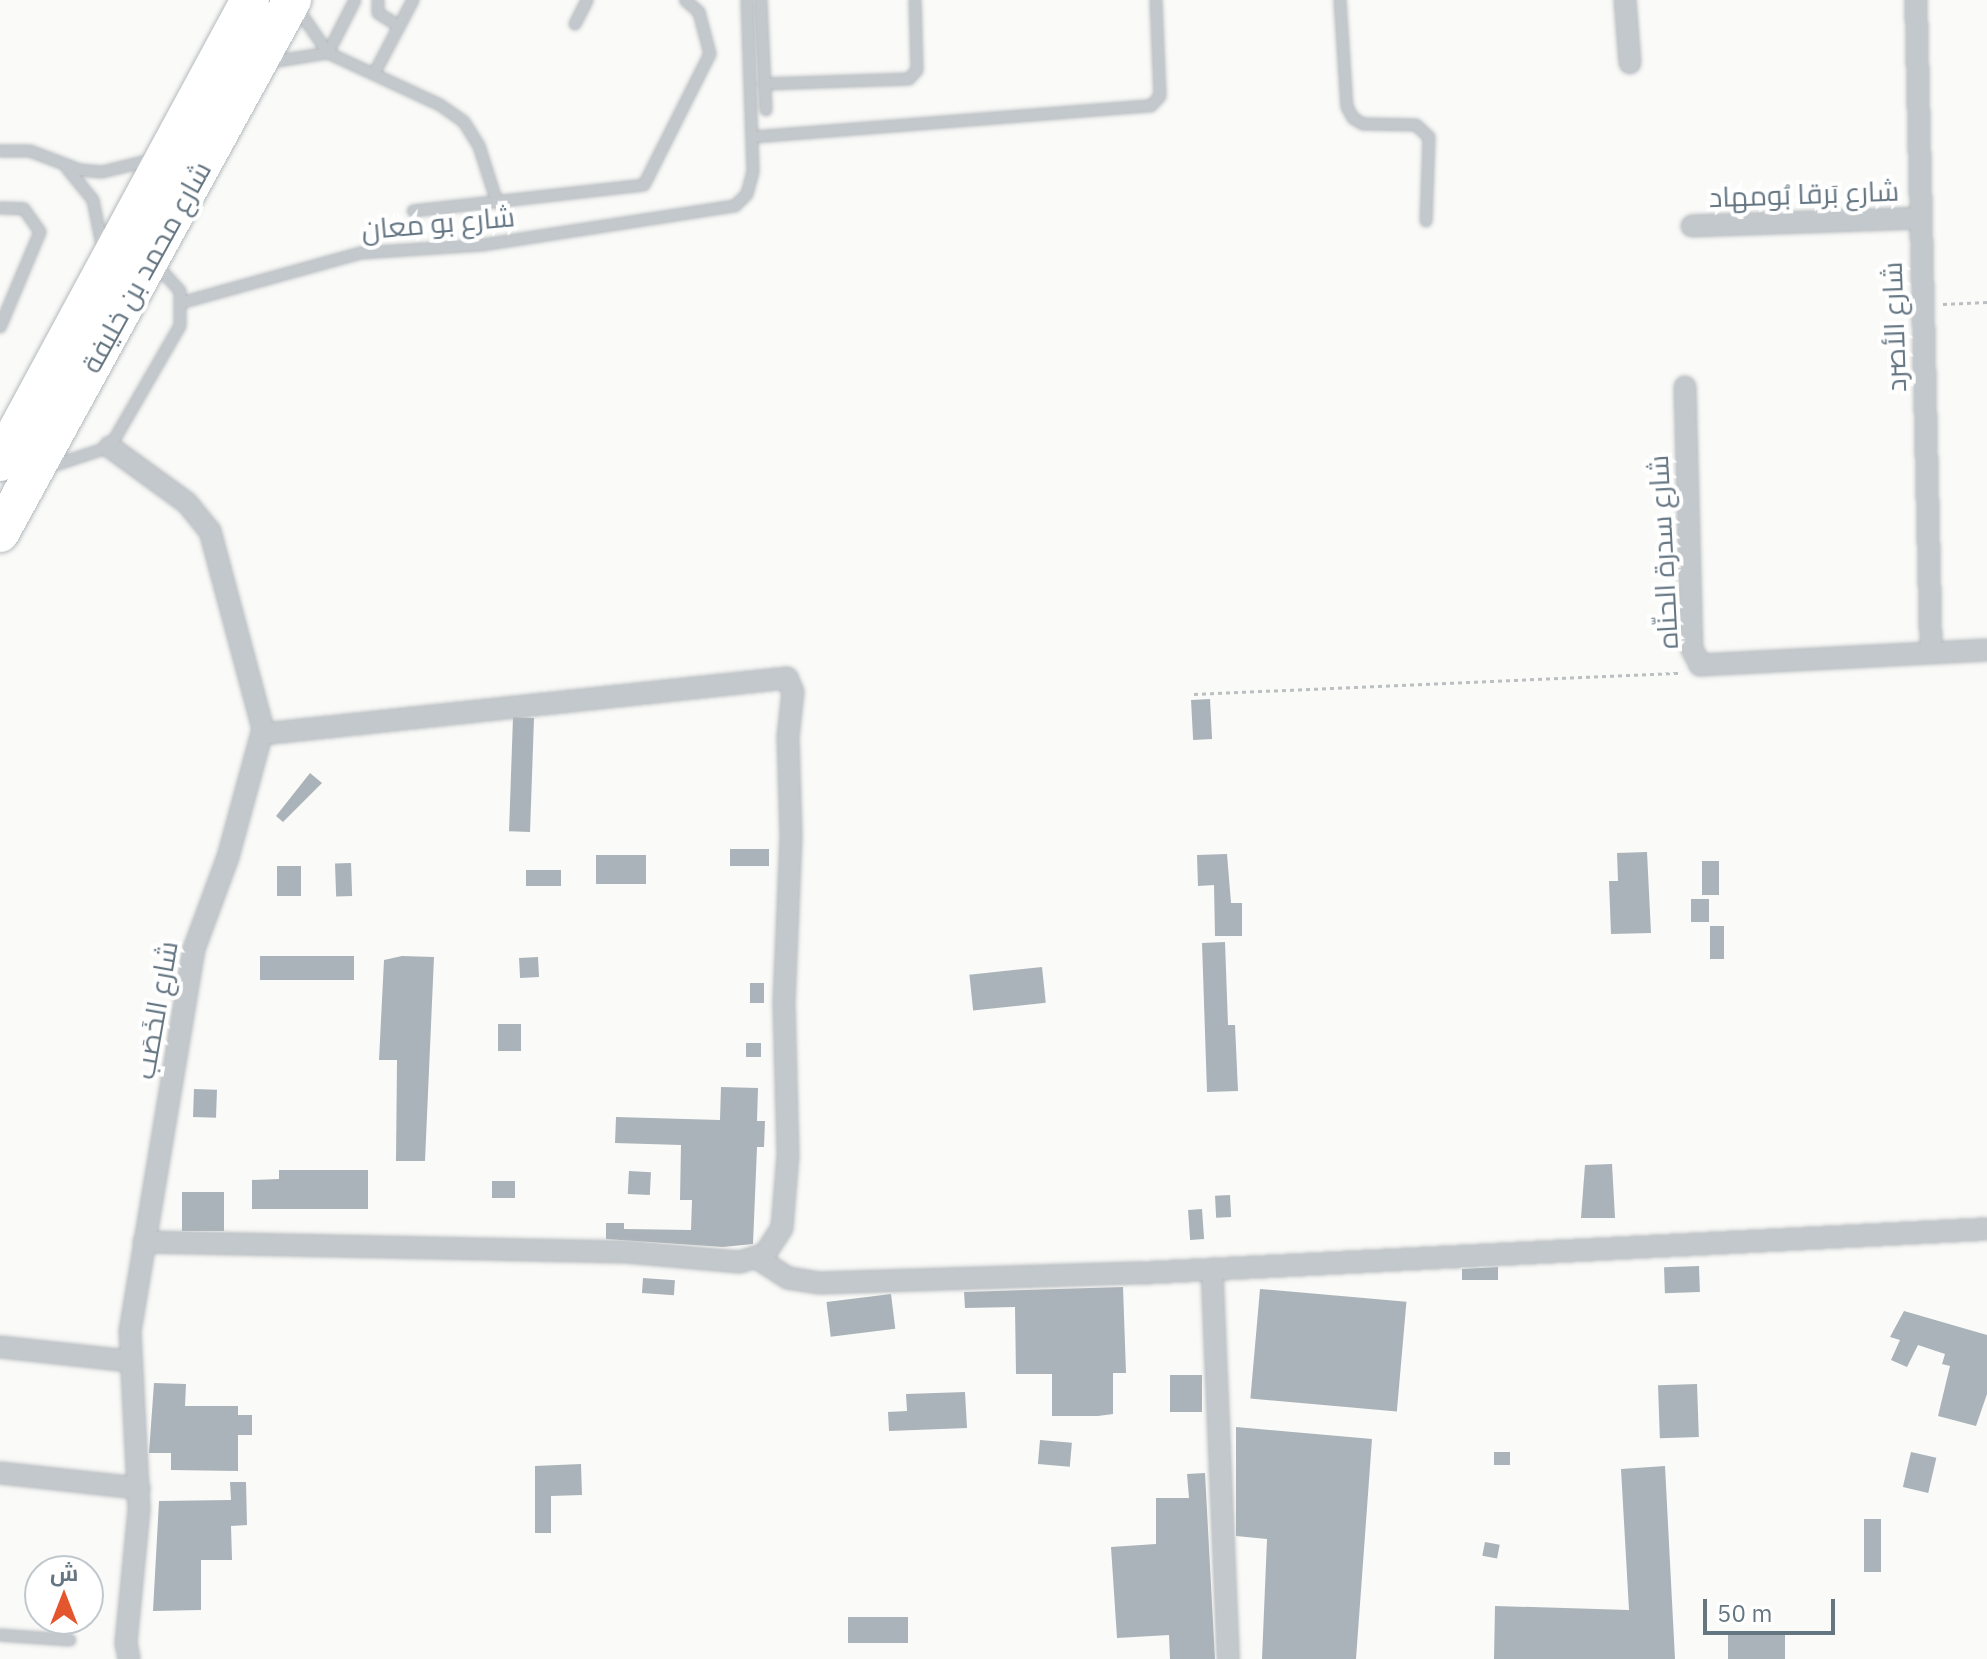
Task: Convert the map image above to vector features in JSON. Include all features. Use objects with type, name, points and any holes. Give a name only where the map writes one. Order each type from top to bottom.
[{"type":"highway","name":"شارع محمد بن خليفة","points":[[0,533],[16,467],[99,283],[250,0]]},
{"type":"highway","name":"شارع محمد بن خليفة","points":[[16,467],[150,258],[293,0]]},
{"type":"street","points":[[1625,0],[1630,63]]},
{"type":"street","name":"شارع الأصرد","points":[[1916,0],[1931,653]]},
{"type":"street","name":"شارع بَرقا بُومهاد","points":[[1692,226],[1919,218]]},
{"type":"street","name":"شارع سدرة الحنّاه","points":[[1685,387],[1692,649],[1695,661],[1706,668],[1987,650]]},
{"type":"street","name":"شارع الخَصَب","points":[[110,447],[187,503],[210,531],[259,701],[263,734],[228,857],[194,949],[144,1242],[129,1361],[139,1488],[138,1552],[123,1654]]},
{"type":"street","points":[[144,1242],[611,1252],[740,1262],[757,1258],[773,1247],[782,1228],[788,1155],[784,1003],[793,692],[787,678],[263,734]]},
{"type":"street","points":[[757,1258],[788,1278],[819,1283],[1212,1270],[1987,1229]]},
{"type":"street","points":[[1212,1270],[1228,1659]]},
{"type":"street","points":[[0,1347],[129,1361]]},
{"type":"street","points":[[0,1473],[139,1488]]},
{"type":"lane","points":[[293,0],[328,53],[464,122],[479,146],[497,202]]},
{"type":"lane","points":[[328,53],[355,0]]},
{"type":"lane","points":[[378,0],[378,13],[399,26]]},
{"type":"lane","points":[[374,74],[413,0]]},
{"type":"lane","points":[[575,24],[587,0]]},
{"type":"lane","points":[[413,211],[634,189],[648,182],[710,54],[707,28],[685,0]]},
{"type":"lane","name":"شارع بو معان","points":[[184,302],[361,253],[466,247],[726,210],[742,200],[752,185],[747,0]]},
{"type":"lane","points":[[761,0],[766,110]]},
{"type":"lane","points":[[764,84],[909,79],[917,70],[915,0]]},
{"type":"lane","points":[[753,137],[1151,106],[1160,96],[1156,0]]},
{"type":"lane","points":[[1340,0],[1347,107],[1353,118],[1363,124],[1416,125],[1429,137],[1426,221]]},
{"type":"lane","points":[[257,65],[328,53]]},
{"type":"lane","points":[[0,151],[56,159],[80,170],[102,172],[146,163],[170,149]]},
{"type":"lane","points":[[56,159],[83,184],[99,218],[99,283]]},
{"type":"lane","points":[[0,208],[24,209],[40,232],[0,327]]},
{"type":"lane","points":[[16,467],[110,447],[180,326],[184,302],[150,258]]},
{"type":"lane","points":[[0,1635],[70,1640]]},
{"type":"path","points":[[1922,304],[1987,302]]},
{"type":"path","points":[[1194,694],[1706,668]]},
{"type":"building","points":[[1210,699],[1212,739],[1193,740],[1191,700]]},
{"type":"building","points":[[513,717],[534,718],[530,832],[509,831]]},
{"type":"building","points":[[310,773],[322,783],[283,822],[276,816]]},
{"type":"building","points":[[730,849],[769,849],[769,866],[730,866]]},
{"type":"building","points":[[1647,852],[1651,933],[1611,934],[1609,881],[1618,881],[1617,853]]},
{"type":"building","points":[[1227,854],[1231,903],[1242,903],[1242,936],[1215,936],[1214,885],[1198,886],[1197,855]]},
{"type":"building","points":[[596,855],[646,855],[646,884],[596,884]]},
{"type":"building","points":[[1702,861],[1719,861],[1719,895],[1702,895]]},
{"type":"building","points":[[351,863],[352,896],[336,897],[335,864]]},
{"type":"building","points":[[277,866],[301,866],[301,896],[277,896]]},
{"type":"building","points":[[526,870],[561,870],[561,886],[526,886]]},
{"type":"building","points":[[1691,899],[1709,899],[1709,922],[1691,922]]},
{"type":"building","points":[[1710,926],[1724,926],[1724,959],[1710,959]]},
{"type":"building","points":[[1225,942],[1228,1025],[1235,1025],[1238,1091],[1207,1092],[1202,943]]},
{"type":"building","points":[[260,956],[354,956],[354,980],[260,980]]},
{"type":"building","points":[[402,956],[434,957],[425,1161],[396,1161],[397,1060],[379,1060],[384,960]]},
{"type":"building","points":[[538,957],[539,977],[520,978],[519,958]]},
{"type":"building","points":[[1042,967],[1046,1003],[973,1010],[969,975]]},
{"type":"building","points":[[750,983],[764,983],[764,1003],[750,1003]]},
{"type":"building","points":[[498,1024],[521,1024],[521,1051],[498,1051]]},
{"type":"building","points":[[746,1043],[761,1043],[761,1057],[746,1057]]},
{"type":"building","points":[[721,1087],[758,1088],[757,1121],[765,1121],[764,1147],[757,1147],[753,1244],[723,1247],[606,1239],[606,1223],[624,1223],[624,1229],[691,1230],[692,1200],[680,1200],[681,1145],[615,1143],[616,1117],[720,1120]]},
{"type":"building","points":[[194,1089],[217,1090],[216,1118],[193,1117]]},
{"type":"building","points":[[1612,1164],[1615,1218],[1581,1218],[1585,1165]]},
{"type":"building","points":[[279,1170],[368,1170],[368,1209],[252,1209],[252,1180],[279,1179]]},
{"type":"building","points":[[629,1171],[651,1172],[650,1195],[628,1194]]},
{"type":"building","points":[[492,1181],[515,1181],[515,1198],[492,1198]]},
{"type":"building","points":[[182,1192],[224,1192],[224,1231],[182,1231]]},
{"type":"building","points":[[1230,1195],[1231,1217],[1216,1218],[1215,1196]]},
{"type":"building","points":[[1202,1209],[1204,1239],[1190,1240],[1188,1210]]},
{"type":"building","points":[[1699,1266],[1700,1292],[1665,1293],[1664,1267]]},
{"type":"building","points":[[1498,1267],[1498,1280],[1462,1280],[1462,1269]]},
{"type":"building","points":[[643,1278],[675,1280],[674,1295],[642,1293]]},
{"type":"building","points":[[1123,1287],[1126,1373],[1113,1373],[1113,1414],[1098,1416],[1052,1416],[1052,1374],[1016,1374],[1015,1307],[965,1308],[964,1292]]},
{"type":"building","points":[[1260,1289],[1406,1302],[1397,1411],[1250,1399]]},
{"type":"building","points":[[891,1294],[895,1329],[831,1337],[826,1302]]},
{"type":"building","points":[[1904,1311],[1987,1335],[1987,1394],[1976,1426],[1938,1416],[1950,1366],[1942,1364],[1945,1354],[1918,1345],[1907,1367],[1891,1360],[1900,1340],[1890,1337]]},
{"type":"building","points":[[1170,1375],[1202,1375],[1202,1412],[1170,1412]]},
{"type":"building","points":[[154,1383],[186,1384],[185,1406],[238,1406],[238,1415],[252,1415],[252,1435],[238,1435],[238,1471],[171,1470],[171,1453],[149,1453]]},
{"type":"building","points":[[1697,1384],[1699,1437],[1660,1438],[1658,1385]]},
{"type":"building","points":[[965,1392],[967,1428],[889,1431],[888,1412],[907,1411],[906,1394]]},
{"type":"building","points":[[1236,1427],[1372,1439],[1356,1659],[1262,1659],[1267,1539],[1236,1536]]},
{"type":"building","points":[[1040,1440],[1072,1443],[1070,1467],[1038,1464]]},
{"type":"building","points":[[1494,1452],[1510,1452],[1510,1465],[1494,1465]]},
{"type":"building","points":[[1911,1452],[1936,1458],[1928,1493],[1903,1487]]},
{"type":"building","points":[[581,1464],[582,1495],[551,1496],[551,1533],[535,1533],[535,1466]]},
{"type":"building","points":[[1665,1466],[1675,1659],[1494,1659],[1495,1606],[1629,1610],[1621,1469]]},
{"type":"building","points":[[1205,1473],[1215,1659],[1170,1659],[1169,1635],[1117,1638],[1111,1547],[1156,1544],[1156,1498],[1189,1498],[1187,1474]]},
{"type":"building","points":[[230,1482],[246,1482],[247,1525],[231,1526],[232,1560],[201,1560],[201,1610],[153,1611],[159,1501],[231,1500]]},
{"type":"building","points":[[1864,1519],[1881,1519],[1881,1572],[1864,1572]]},
{"type":"building","points":[[1485,1542],[1500,1545],[1497,1559],[1482,1556]]},
{"type":"building","points":[[848,1617],[908,1617],[908,1643],[848,1643]]},
{"type":"building","points":[[1728,1635],[1785,1635],[1785,1659],[1728,1659]]}]
